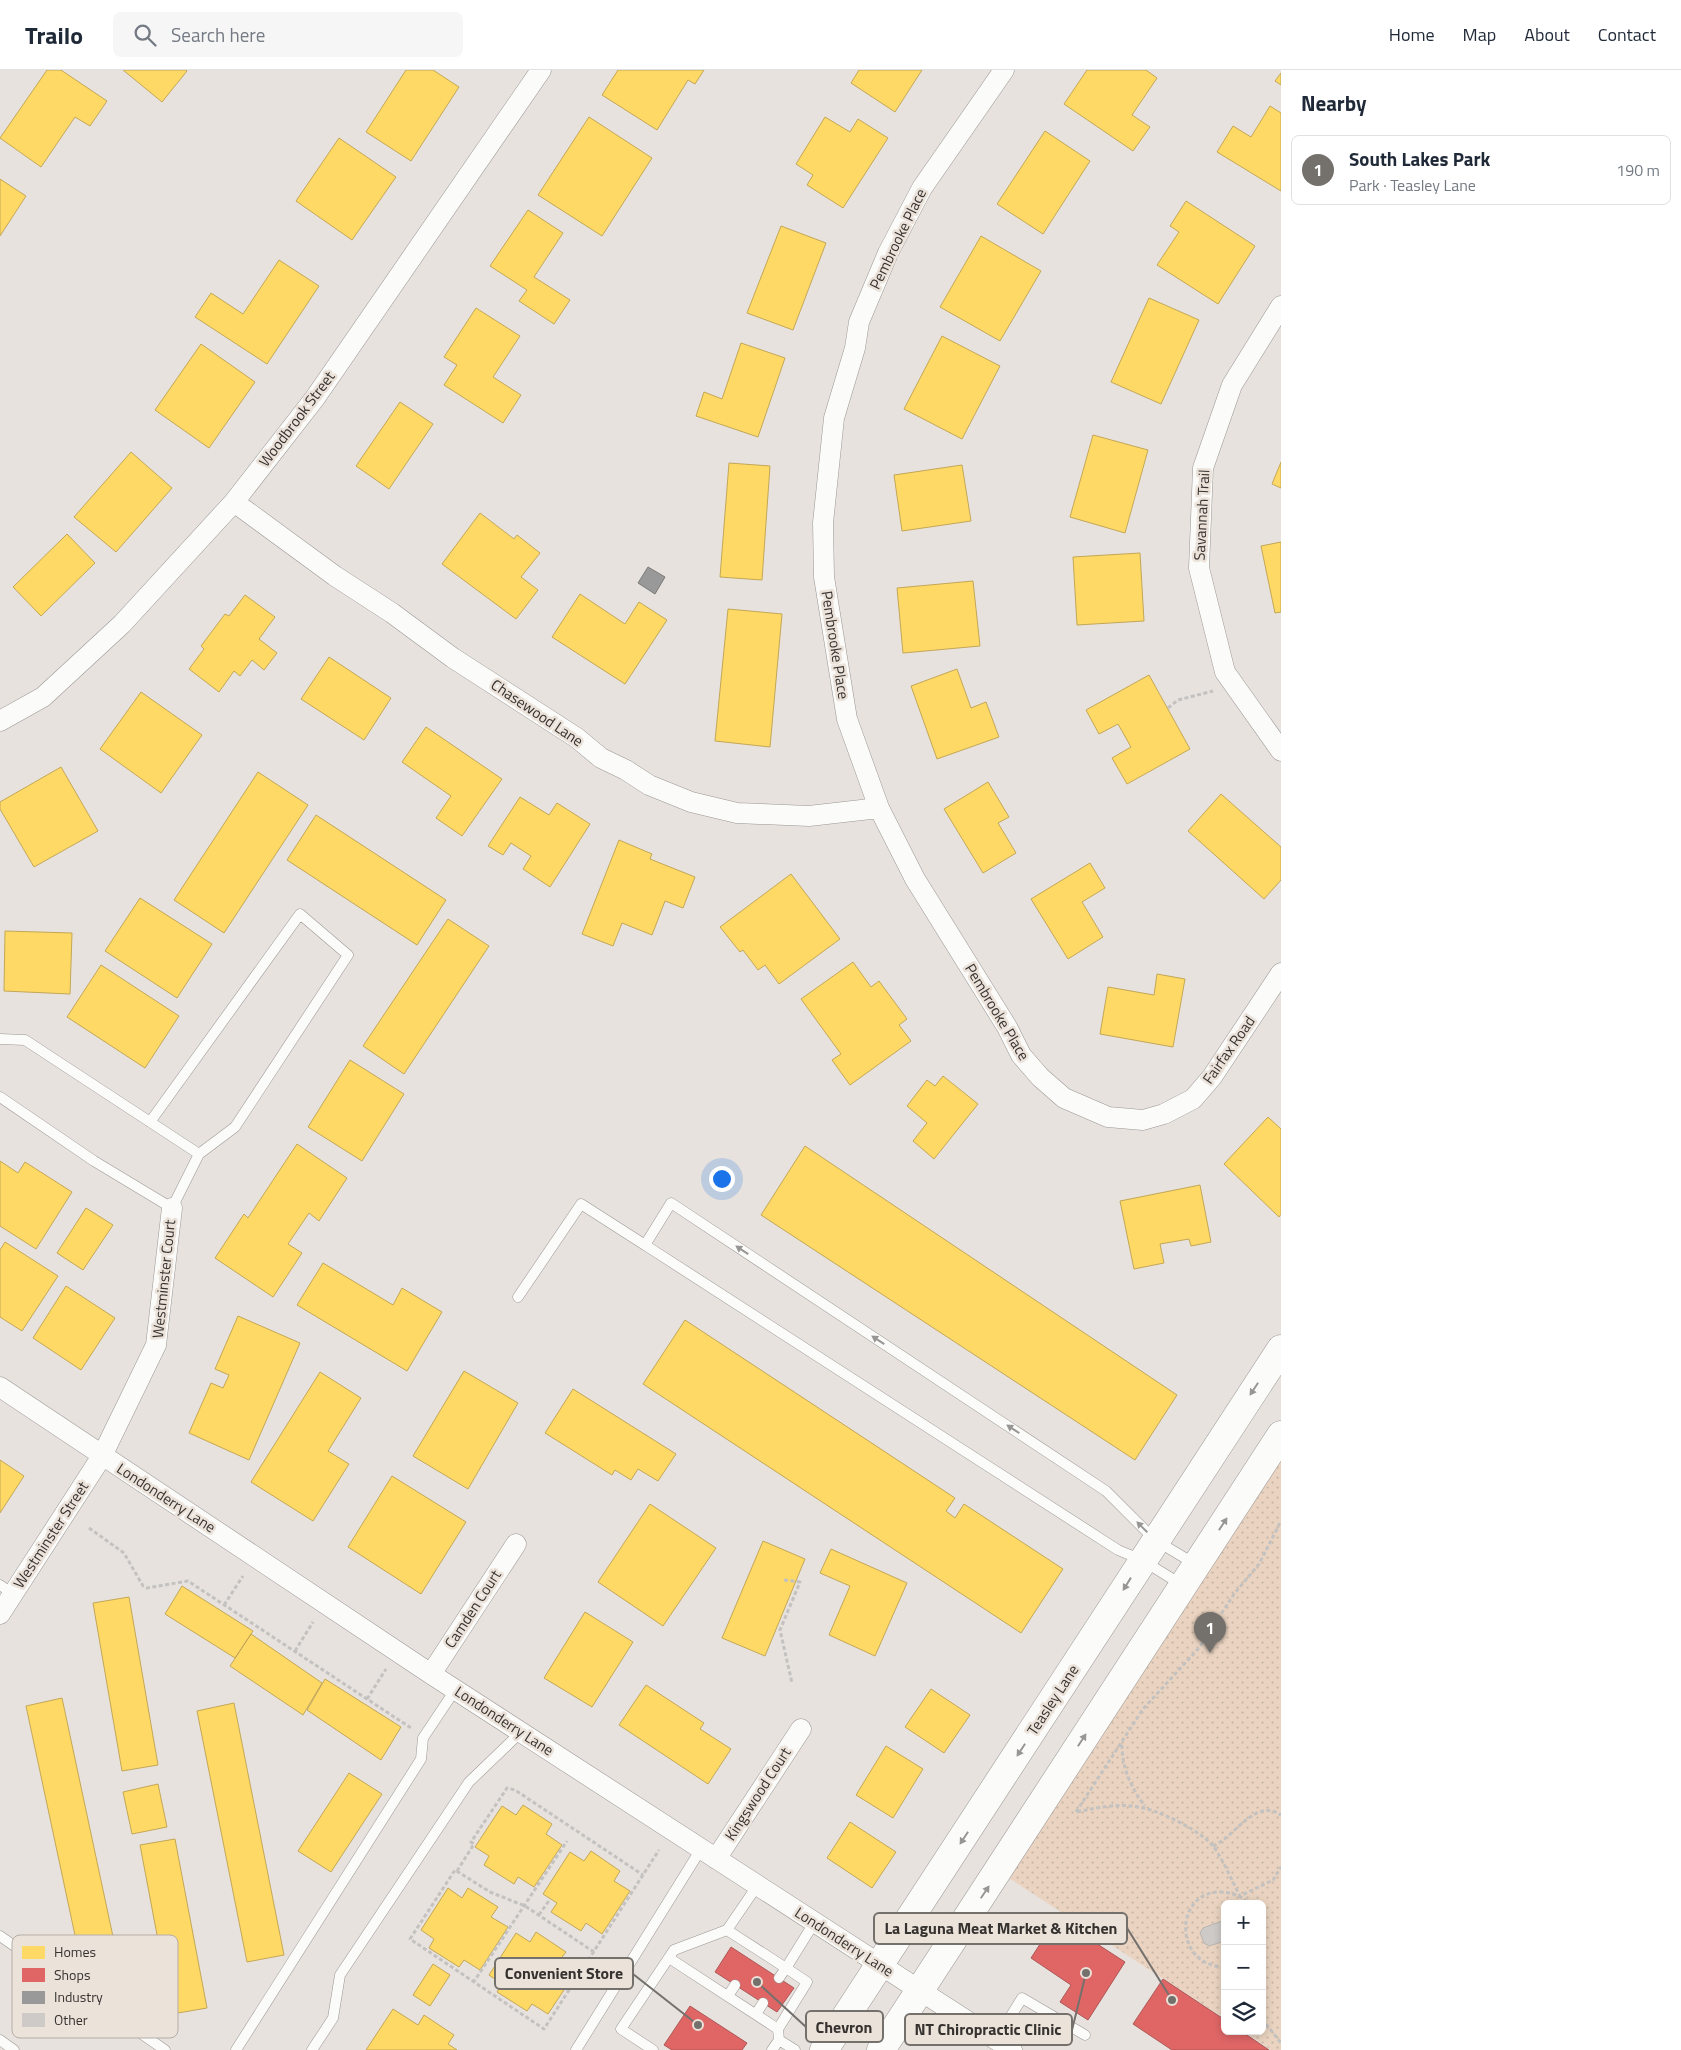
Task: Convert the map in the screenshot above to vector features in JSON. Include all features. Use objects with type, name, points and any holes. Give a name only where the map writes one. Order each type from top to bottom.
[{"type":"main road","name":"Teasley Lane","points":[[824,2050],[881,1966],[1281,1349]]},
{"type":"main road","points":[[881,2050],[1281,1435]]},
{"type":"street","name":"Woodbrook Street","points":[[0,720],[43,698],[122,624],[234,502],[315,398],[542,70]]},
{"type":"street","name":"Pembrooke Place","points":[[1004,70],[922,188],[888,253],[859,322],[855,348],[834,418],[823,523],[824,577],[847,719],[879,808],[915,879],[1007,1027],[1022,1055],[1040,1077],[1064,1098],[1108,1117],[1143,1120],[1164,1114]]},
{"type":"street","name":"Savannah Trail","points":[[1281,306],[1232,385],[1202,468],[1199,568],[1225,672],[1281,751]]},
{"type":"street","name":"Chasewood Lane","points":[[234,502],[335,576],[392,613],[453,658],[577,738],[601,758],[626,770],[649,785],[691,802],[737,813],[809,816],[879,808]]},
{"type":"street","name":"Fairfax Road","points":[[1164,1114],[1193,1099],[1206,1084],[1281,973]]},
{"type":"street","name":"Westminster Court","points":[[102,1456],[156,1346],[172,1208]]},
{"type":"street","name":"Londonderry Lane","points":[[0,1386],[102,1456],[455,1690],[1004,2045]]},
{"type":"street","name":"Westminster Street","points":[[0,1614],[7,1589],[102,1456]]},
{"type":"street","name":"Camden Court","points":[[431,1674],[516,1544]]},
{"type":"street","name":"Kingswood Court","points":[[709,1854],[801,1729]]},
{"type":"lane","points":[[0,1097],[94,1161],[172,1208],[199,1154],[235,1127],[348,955],[300,914],[150,1122]]},
{"type":"lane","points":[[0,1039],[25,1040],[199,1154]]},
{"type":"lane","points":[[645,1245],[671,1203],[1106,1491],[1149,1550],[1189,1575]]},
{"type":"lane","points":[[518,1297],[581,1204],[1118,1550],[1149,1550],[1189,1575]]},
{"type":"lane","points":[[236,2050],[421,1758],[424,1738],[455,1690]]},
{"type":"lane","points":[[312,2050],[333,2018],[340,1975],[469,1782],[522,1732]]},
{"type":"lane","points":[[576,2050],[709,1854]]},
{"type":"lane","points":[[653,2050],[622,2029],[674,1950],[727,1930],[757,1886]]},
{"type":"lane","points":[[779,1978],[814,1923]]},
{"type":"lane","points":[[727,1930],[806,1982],[778,2029],[779,2040],[772,2050]]},
{"type":"lane","points":[[0,1936],[12,1944]]},
{"type":"lane","points":[[752,1960],[758,1950]]},
{"type":"lane","points":[[669,1958],[778,2029]]},
{"type":"lane","points":[[728,1996],[735,1985]]},
{"type":"lane","points":[[1004,2045],[1022,1998],[1085,2035]]},
{"type":"lane","points":[[756,2014],[763,2003]]},
{"type":"lane","points":[[148,2038],[165,2050]]},
{"type":"lane","points":[[0,2040],[14,2050]]},
{"type":"lane","points":[[779,2040],[795,2050]]},
{"type":"path","points":[[1168,708],[1178,700],[1216,690]]},
{"type":"path","points":[[1245,1900],[1240,1896],[1213,1846],[1193,1830],[1145,1806],[1106,1806],[1076,1812],[1143,1709],[1199,1648],[1234,1594],[1259,1564],[1281,1521]]},
{"type":"path","points":[[90,1528],[124,1553],[143,1586],[147,1588],[188,1581],[414,1730]]},
{"type":"path","points":[[224,1605],[243,1576]]},
{"type":"path","points":[[784,1580],[800,1582],[780,1630],[792,1683]]},
{"type":"path","points":[[295,1651],[313,1622]]},
{"type":"path","points":[[367,1699],[386,1669]]},
{"type":"path","points":[[1122,1743],[1125,1769],[1136,1794],[1145,1806]]},
{"type":"path","points":[[643,1875],[516,1790],[507,1788],[471,1842],[474,1844],[457,1871],[410,1939],[544,2029],[594,1952],[659,1850]]},
{"type":"path","points":[[1213,1846],[1222,1842],[1248,1818],[1260,1811],[1269,1810],[1281,1815]]},
{"type":"path","points":[[473,1983],[567,1841]]},
{"type":"path","points":[[1221,1967],[1212,1966],[1201,1961],[1187,1943],[1186,1921],[1190,1910],[1207,1895],[1218,1892],[1240,1896],[1273,1880],[1281,1867]]},
{"type":"path","points":[[457,1871],[490,1892],[525,1906],[594,1952]]},
{"type":"path","points":[[539,1915],[550,1899]]},
{"type":"path","points":[[1266,2024],[1281,2043]]},
{"type":"shaded area","points":[[1281,1435],[1281,2050],[1271,2050],[1249,2035],[1266,2035],[1266,1900],[1221,1900],[1221,2016],[998,1871]]},
{"type":"building: Homes","points":[[47,70],[61,70],[107,101],[90,126],[75,117],[41,167],[0,138]]},
{"type":"building: Homes","points":[[123,70],[186,70],[187,71],[162,102]]},
{"type":"building: Homes","points":[[406,70],[433,70],[459,87],[411,161],[366,132]]},
{"type":"building: Homes","points":[[618,70],[704,70],[695,84],[688,80],[657,130],[602,95]]},
{"type":"building: Homes","points":[[859,70],[922,70],[895,112],[851,83]]},
{"type":"building: Homes","points":[[1087,70],[1146,70],[1157,78],[1132,115],[1150,127],[1133,151],[1064,104]]},
{"type":"building: Homes","points":[[1281,73],[1281,85],[1275,81]]},
{"type":"building: Homes","points":[[1270,106],[1281,113],[1281,191],[1217,152],[1233,126],[1251,137]]},
{"type":"building: Homes","points":[[589,117],[652,158],[602,236],[538,195]]},
{"type":"building: Homes","points":[[825,117],[850,132],[858,119],[888,138],[843,208],[807,185],[813,175],[796,164]]},
{"type":"building: Homes","points":[[1045,131],[1090,161],[1043,234],[997,204]]},
{"type":"building: Homes","points":[[339,138],[396,177],[352,240],[296,201]]},
{"type":"building: Homes","points":[[0,179],[26,196],[0,236]]},
{"type":"building: Homes","points":[[1186,201],[1255,246],[1218,304],[1157,265],[1179,232],[1170,226]]},
{"type":"building: Homes","points":[[528,210],[563,233],[534,277],[570,300],[554,324],[519,301],[527,290],[490,266]]},
{"type":"building: Homes","points":[[781,226],[826,243],[793,330],[747,313]]},
{"type":"building: Homes","points":[[981,236],[1041,271],[1000,341],[940,307]]},
{"type":"building: Homes","points":[[279,260],[319,286],[267,364],[195,317],[211,293],[243,314]]},
{"type":"building: Homes","points":[[1149,298],[1199,320],[1161,404],[1111,382]]},
{"type":"building: Homes","points":[[476,308],[520,336],[493,377],[521,395],[503,423],[444,385],[457,365],[444,357]]},
{"type":"building: Homes","points":[[942,336],[1000,366],[962,439],[904,409]]},
{"type":"building: Homes","points":[[741,343],[785,358],[758,437],[696,416],[704,392],[722,399]]},
{"type":"building: Homes","points":[[201,344],[255,382],[209,448],[155,410]]},
{"type":"building: Homes","points":[[400,402],[433,424],[389,489],[356,466]]},
{"type":"building: Homes","points":[[1093,435],[1148,450],[1125,533],[1070,517]]},
{"type":"building: Homes","points":[[131,452],[172,488],[116,552],[74,517]]},
{"type":"building: Homes","points":[[1281,462],[1281,488],[1272,484]]},
{"type":"building: Homes","points":[[729,463],[770,466],[762,580],[720,577]]},
{"type":"building: Homes","points":[[962,465],[971,521],[902,531],[894,475]]},
{"type":"building: Homes","points":[[480,513],[514,539],[517,535],[540,553],[521,577],[538,590],[516,619],[442,564]]},
{"type":"building: Homes","points":[[67,534],[95,563],[41,616],[13,587]]},
{"type":"building: Homes","points":[[1281,542],[1281,612],[1275,613],[1261,546]]},
{"type":"building: Homes","points":[[1140,553],[1144,621],[1077,625],[1073,557]]},
{"type":"building: Homes","points":[[973,581],[980,646],[903,653],[897,588]]},
{"type":"building: Homes","points":[[580,594],[625,624],[639,602],[667,620],[625,684],[552,637]]},
{"type":"building: Homes","points":[[245,595],[275,617],[259,639],[277,653],[264,670],[252,660],[240,676],[234,671],[219,692],[189,669],[204,649],[201,646],[225,614],[229,616]]},
{"type":"building: Homes","points":[[728,609],[782,614],[770,747],[715,741]]},
{"type":"building: Homes","points":[[329,657],[391,698],[364,740],[301,699]]},
{"type":"building: Homes","points":[[957,669],[971,708],[986,702],[999,737],[937,759],[911,686]]},
{"type":"building: Homes","points":[[1149,675],[1190,749],[1127,784],[1112,758],[1131,747],[1118,724],[1099,734],[1086,710]]},
{"type":"building: Homes","points":[[141,692],[202,735],[161,793],[100,749]]},
{"type":"building: Homes","points":[[426,727],[502,779],[462,836],[436,818],[451,796],[402,762]]},
{"type":"building: Homes","points":[[61,767],[98,831],[34,867],[0,809],[0,802]]},
{"type":"building: Homes","points":[[258,772],[308,805],[224,933],[174,900]]},
{"type":"building: Homes","points":[[988,782],[1009,817],[998,823],[1016,853],[983,873],[944,809]]},
{"type":"building: Homes","points":[[1221,794],[1281,847],[1281,880],[1264,899],[1188,831]]},
{"type":"building: Homes","points":[[520,797],[549,815],[557,803],[590,824],[550,887],[523,869],[531,856],[511,843],[503,855],[488,846]]},
{"type":"building: Homes","points":[[316,815],[446,900],[417,945],[287,860]]},
{"type":"building: Homes","points":[[619,840],[652,854],[650,859],[695,877],[683,908],[665,901],[652,935],[622,923],[613,946],[582,934]]},
{"type":"building: Homes","points":[[1090,863],[1105,888],[1082,902],[1103,937],[1068,959],[1031,899]]},
{"type":"building: Homes","points":[[791,874],[840,939],[779,984],[765,965],[758,970],[743,950],[740,952],[720,927]]},
{"type":"building: Homes","points":[[140,898],[212,944],[177,998],[105,951]]},
{"type":"building: Homes","points":[[448,919],[489,946],[404,1074],[363,1046]]},
{"type":"building: Homes","points":[[5,931],[72,933],[70,994],[4,991]]},
{"type":"building: Homes","points":[[853,962],[871,987],[879,981],[907,1019],[899,1025],[911,1041],[850,1085],[832,1060],[841,1054],[801,999]]},
{"type":"building: Homes","points":[[101,965],[179,1016],[145,1068],[67,1017]]},
{"type":"building: Homes","points":[[1157,974],[1185,979],[1173,1047],[1100,1034],[1108,987],[1154,995]]},
{"type":"building: Homes","points":[[350,1060],[404,1094],[362,1161],[308,1127]]},
{"type":"building: Homes","points":[[943,1076],[978,1104],[934,1159],[913,1141],[927,1123],[907,1106],[927,1080],[935,1086]]},
{"type":"building: Homes","points":[[1268,1117],[1281,1129],[1281,1214],[1279,1217],[1224,1164]]},
{"type":"building: Homes","points":[[297,1144],[347,1178],[319,1221],[309,1213],[288,1244],[302,1253],[273,1297],[215,1258],[244,1214],[248,1218]]},
{"type":"building: Homes","points":[[805,1146],[1177,1395],[1135,1460],[761,1215]]},
{"type":"building: Homes","points":[[0,1161],[18,1173],[25,1162],[72,1192],[36,1249],[0,1226]]},
{"type":"building: Homes","points":[[1200,1185],[1211,1242],[1191,1246],[1189,1239],[1160,1244],[1164,1263],[1134,1269],[1120,1201]]},
{"type":"building: Homes","points":[[86,1208],[113,1225],[83,1270],[57,1253]]},
{"type":"building: Homes","points":[[5,1242],[58,1276],[22,1331],[0,1317],[0,1250]]},
{"type":"building: Homes","points":[[323,1263],[393,1305],[402,1288],[442,1312],[407,1371],[297,1305]]},
{"type":"building: Homes","points":[[66,1286],[115,1318],[81,1370],[33,1338]]},
{"type":"building: Homes","points":[[238,1316],[300,1343],[249,1460],[189,1433],[211,1383],[223,1388],[229,1375],[215,1369]]},
{"type":"building: Homes","points":[[685,1320],[955,1498],[946,1511],[955,1518],[964,1504],[1063,1569],[1021,1633],[643,1384]]},
{"type":"building: Homes","points":[[464,1371],[518,1403],[468,1489],[413,1456]]},
{"type":"building: Homes","points":[[320,1372],[361,1398],[328,1451],[349,1464],[313,1521],[251,1482]]},
{"type":"building: Homes","points":[[573,1389],[676,1454],[658,1481],[638,1469],[631,1480],[615,1470],[612,1475],[545,1433]]},
{"type":"building: Homes","points":[[0,1460],[24,1476],[0,1513]]},
{"type":"building: Homes","points":[[392,1476],[466,1522],[421,1594],[348,1547]]},
{"type":"building: Homes","points":[[650,1504],[716,1548],[663,1626],[598,1582]]},
{"type":"building: Homes","points":[[763,1541],[805,1559],[765,1656],[722,1638]]},
{"type":"building: Homes","points":[[831,1549],[907,1583],[875,1656],[829,1635],[850,1586],[820,1573]]},
{"type":"building: Homes","points":[[182,1586],[253,1631],[235,1658],[165,1614]]},
{"type":"building: Homes","points":[[129,1597],[158,1765],[122,1771],[93,1603]]},
{"type":"building: Homes","points":[[585,1612],[633,1642],[592,1707],[544,1678]]},
{"type":"building: Homes","points":[[251,1634],[322,1683],[303,1715],[230,1666]]},
{"type":"building: Homes","points":[[325,1679],[401,1727],[381,1760],[307,1710]]},
{"type":"building: Homes","points":[[646,1685],[704,1723],[700,1729],[731,1749],[708,1784],[619,1725]]},
{"type":"building: Homes","points":[[931,1689],[970,1715],[944,1753],[905,1727]]},
{"type":"building: Homes","points":[[62,1698],[113,1935],[75,1935],[26,1706]]},
{"type":"building: Homes","points":[[234,1703],[284,1955],[247,1962],[197,1711]]},
{"type":"building: Homes","points":[[886,1746],[923,1769],[893,1818],[856,1795]]},
{"type":"building: Homes","points":[[349,1773],[382,1794],[331,1872],[298,1851]]},
{"type":"building: Homes","points":[[158,1784],[167,1827],[132,1834],[123,1792]]},
{"type":"building: Homes","points":[[523,1805],[552,1824],[546,1834],[562,1845],[534,1887],[518,1877],[514,1884],[484,1865],[489,1856],[475,1847],[502,1806],[516,1815]]},
{"type":"building: Homes","points":[[850,1822],[896,1852],[872,1888],[827,1858]]},
{"type":"building: Homes","points":[[175,1839],[207,2008],[178,2013],[178,1935],[157,1935],[140,1845]]},
{"type":"building: Homes","points":[[591,1851],[620,1871],[614,1881],[630,1891],[602,1934],[586,1923],[581,1931],[551,1912],[557,1903],[543,1894],[570,1852],[584,1861]]},
{"type":"building: Homes","points":[[448,1888],[462,1898],[468,1888],[498,1907],[491,1917],[508,1927],[480,1970],[464,1960],[459,1967],[429,1948],[434,1939],[421,1930]]},
{"type":"building: Homes","points":[[536,1932],[566,1952],[559,1961],[576,1972],[548,2014],[532,2004],[527,2011],[497,1992],[502,1984],[489,1975],[516,1933],[530,1942]]},
{"type":"building: Homes","points":[[433,1964],[450,1975],[430,2006],[413,1995]]},
{"type":"building: Homes","points":[[393,2009],[418,2025],[424,2015],[454,2035],[448,2044],[457,2050],[366,2050]]},
{"type":"building: Shops","points":[[1057,1918],[1125,1962],[1088,2020],[1060,2002],[1071,1985],[1031,1958]]},
{"type":"building: Shops","points":[[731,1947],[794,1988],[777,2012],[715,1972]]},
{"type":"building: Shops","points":[[1163,1979],[1221,2017],[1221,2035],[1247,2035],[1269,2050],[1172,2050],[1133,2024]]},
{"type":"building: Shops","points":[[690,2006],[747,2043],[742,2050],[672,2050],[664,2045]]},
{"type":"building: Industry","points":[[648,567],[665,577],[655,594],[638,583]]},
{"type":"building: Other","points":[[1221,1921],[1221,1942],[1209,1946],[1204,1943],[1200,1933],[1203,1928]]},
{"type":"place","name":"South Lakes Park","points":[[1210,1653]]},
{"type":"place","name":"NT Chiropractic Clinic","points":[[1086,1973]]},
{"type":"place","name":"Chevron","points":[[757,1982]]},
{"type":"place","name":"La Laguna Meat Market & Kitchen","points":[[1172,2000]]},
{"type":"place","name":"Convenient Store","points":[[698,2025]]}]
